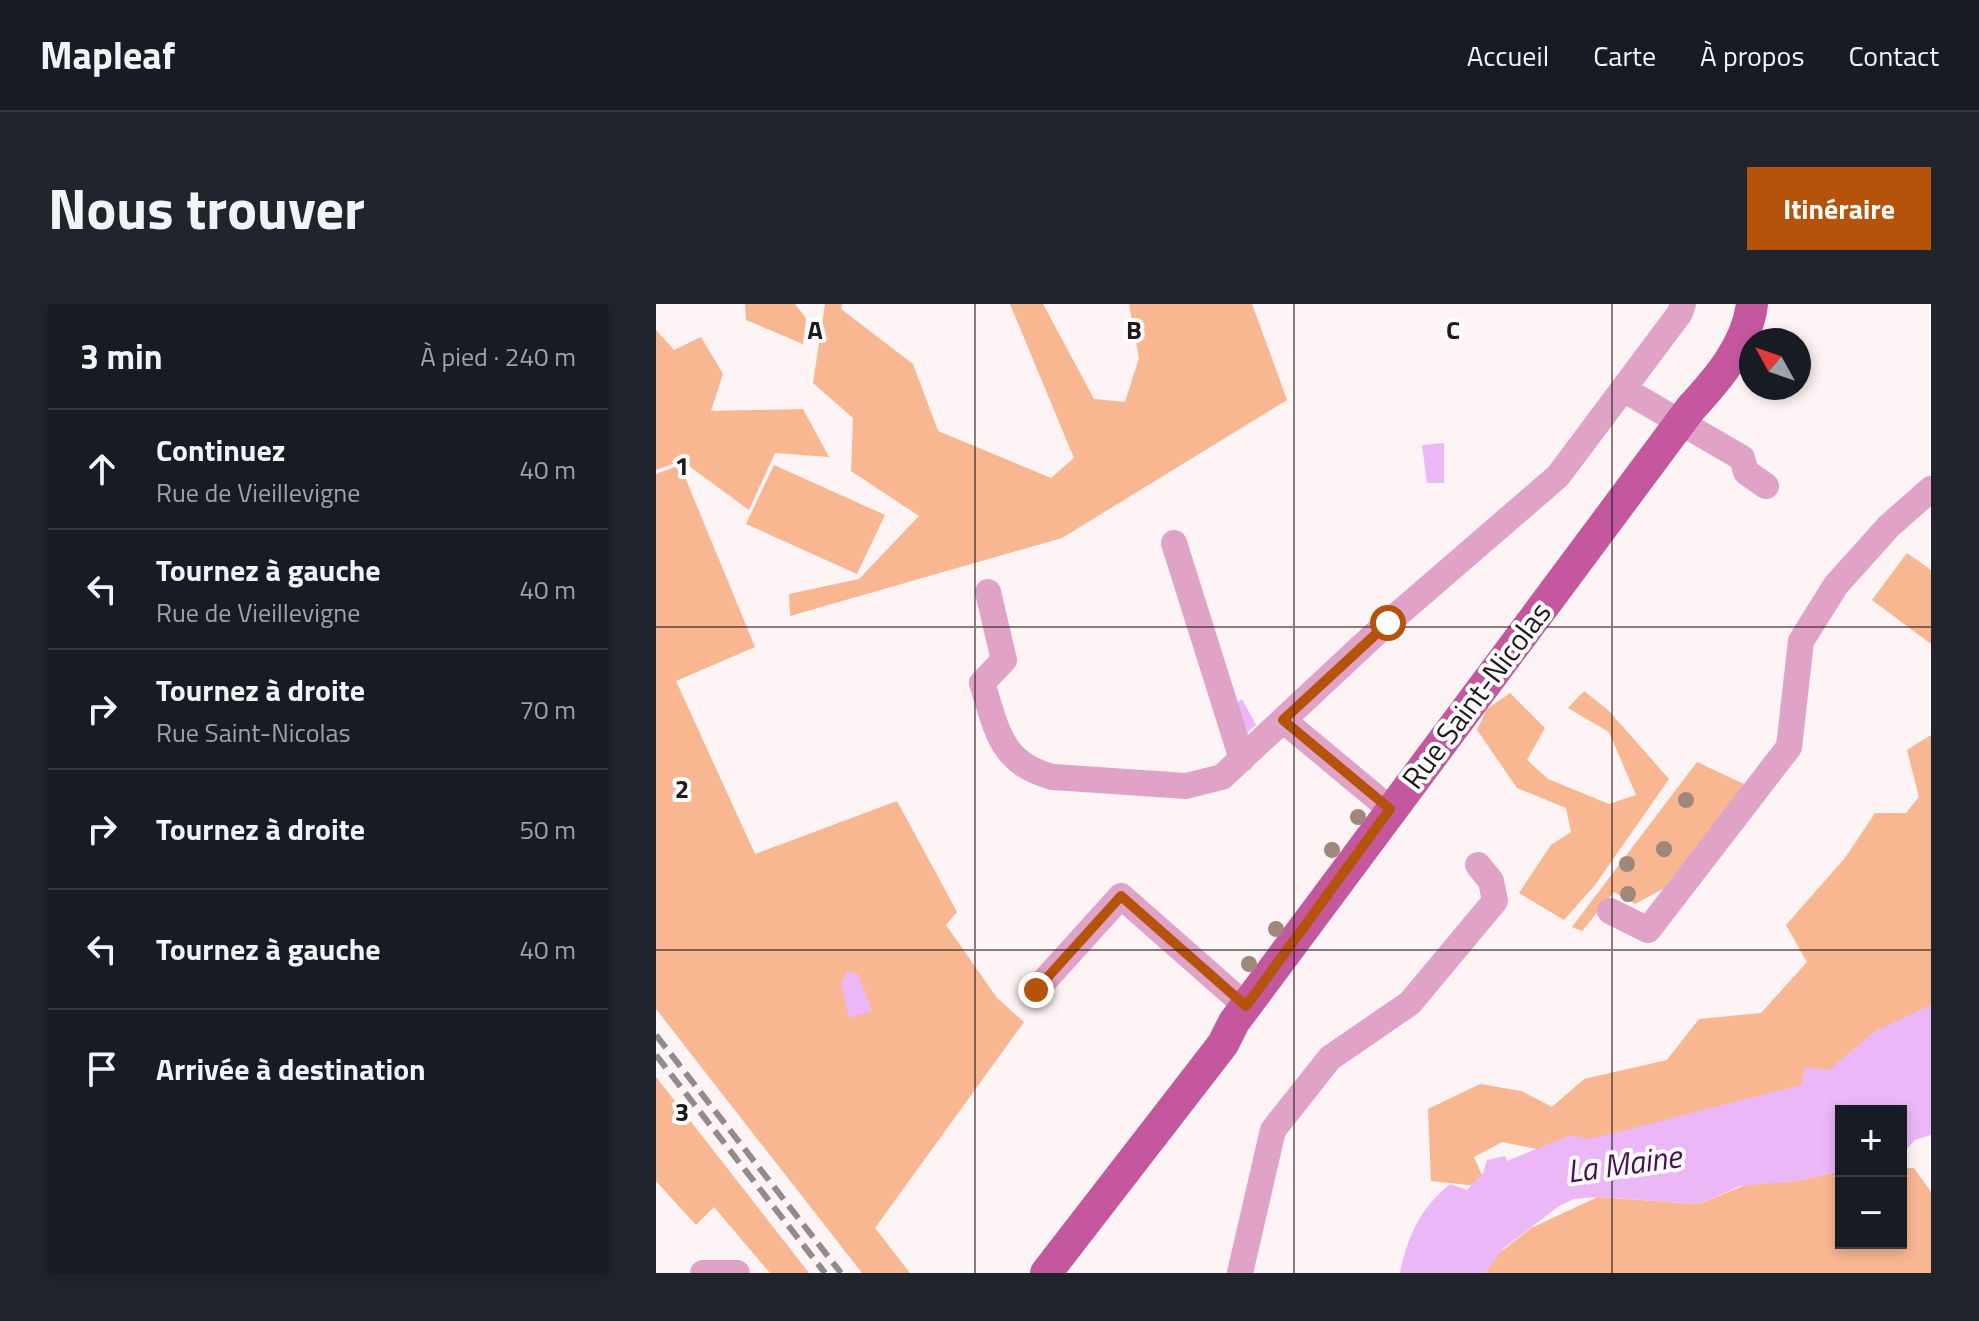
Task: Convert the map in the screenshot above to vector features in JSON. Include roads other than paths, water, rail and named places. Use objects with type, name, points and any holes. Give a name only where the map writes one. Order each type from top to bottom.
[{"type":"main road","name":"Rue Saint-Nicolas","points":[[1685,415],[1736,304]]},
{"type":"main road","name":"Rue Saint-Nicolas","points":[[1046,1273],[1153,1130],[1223,1044],[1240,1014],[1390,809],[1685,415],[1719,377],[1751,317],[1752,304]]},
{"type":"street","points":[[988,592],[1004,660],[982,683],[1008,754],[1038,773],[1053,777],[1186,786],[1222,777],[1374,635],[1558,476],[1683,304]]},
{"type":"street","points":[[1623,389],[1685,415],[1742,458],[1746,472],[1766,486]]},
{"type":"street","points":[[1610,911],[1648,930],[1789,747],[1801,641],[1836,585],[1889,526],[1931,489]]},
{"type":"street","points":[[1174,543],[1242,759]]},
{"type":"street","points":[[1283,720],[1390,809]]},
{"type":"street","points":[[1240,1273],[1273,1130],[1330,1058],[1410,1003],[1495,901],[1491,881],[1478,865]]},
{"type":"street","points":[[1036,990],[1121,896],[1240,1014]]},
{"type":"street","points":[[703,1273],[737,1273]]},
{"type":"water","points":[[1444,443],[1444,483],[1427,483],[1422,445]]},
{"type":"water","points":[[1242,699],[1256,725],[1243,736],[1233,706]]},
{"type":"water","points":[[847,972],[858,974],[872,1011],[849,1018],[841,984]]},
{"type":"water","name":"La Maine","points":[[1931,1005],[1931,1135],[1915,1140],[1907,1149],[1907,1105],[1835,1105],[1835,1172],[1797,1181],[1740,1186],[1699,1204],[1598,1197],[1574,1199],[1559,1206],[1504,1248],[1485,1273],[1400,1273],[1411,1235],[1423,1213],[1450,1184],[1467,1190],[1483,1173],[1487,1160],[1505,1156],[1507,1161],[1571,1135],[1590,1139],[1801,1085],[1805,1067],[1829,1070],[1875,1031]]},
{"type":"railway","points":[[656,1035],[841,1273]]},
{"type":"railway","points":[[656,1055],[825,1273]]}]
